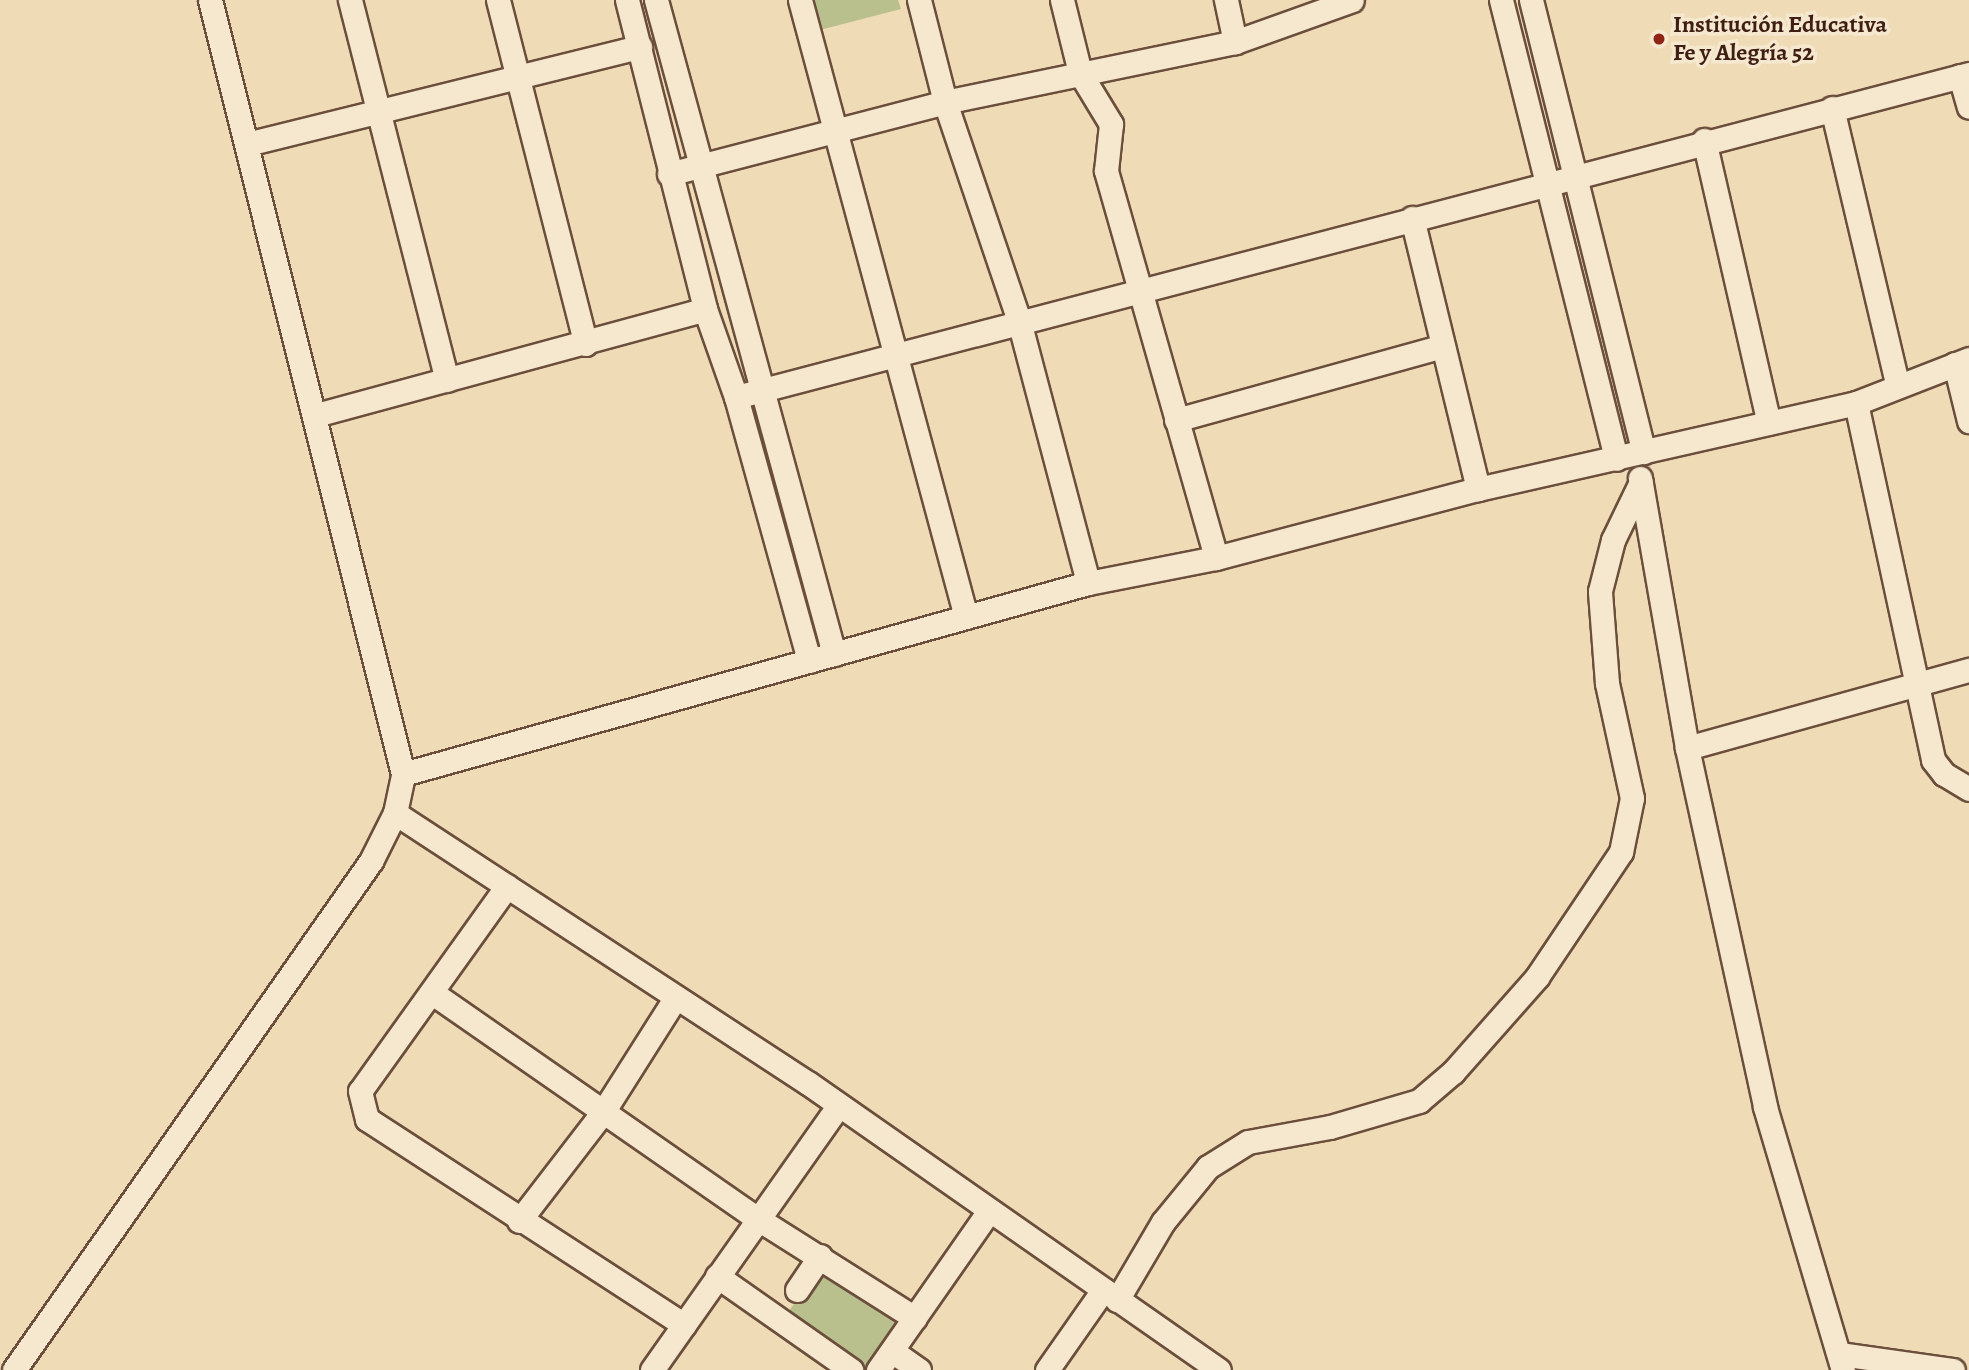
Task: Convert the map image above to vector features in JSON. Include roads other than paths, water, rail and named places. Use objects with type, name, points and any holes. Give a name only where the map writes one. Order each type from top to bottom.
[{"type":"street","points":[[14,1370],[371,861],[395,813],[403,774],[316,415],[210,0]]},
{"type":"street","points":[[350,0],[447,380]]},
{"type":"street","points":[[498,0],[586,344]]},
{"type":"street","points":[[627,0],[705,309],[736,397],[808,661]]},
{"type":"street","points":[[656,0],[834,654]]},
{"type":"street","points":[[800,0],[966,617]]},
{"type":"street","points":[[919,0],[945,102],[1019,320],[1088,583]]},
{"type":"street","points":[[1062,0],[1080,73],[1111,124],[1106,171],[1216,558]]},
{"type":"street","points":[[1226,0],[1235,42]]},
{"type":"street","points":[[669,174],[836,134],[945,102],[1235,42],[1352,0]]},
{"type":"street","points":[[1501,0],[1549,183],[1641,482],[1687,748],[1765,1107],[1841,1362],[1953,1370]]},
{"type":"street","points":[[1531,0],[1577,175],[1631,455]]},
{"type":"street","points":[[247,144],[640,47]]},
{"type":"street","points":[[736,397],[1704,140],[1965,75],[1969,107]]},
{"type":"street","points":[[1832,108],[1897,383]]},
{"type":"street","points":[[1704,140],[1769,423]]},
{"type":"street","points":[[1412,218],[1478,489]]},
{"type":"street","points":[[316,415],[586,344],[705,309]]},
{"type":"street","points":[[1176,420],[1443,346]]},
{"type":"street","points":[[403,774],[1088,583],[1216,558],[1478,489],[1856,403],[1897,383],[1962,362],[1969,421]]},
{"type":"street","points":[[1856,403],[1933,760],[1956,784],[1969,789]]},
{"type":"street","points":[[1047,1370],[1110,1295],[1163,1222],[1208,1167],[1248,1142],[1330,1128],[1419,1101],[1453,1072],[1537,977],[1621,852],[1632,798],[1607,683],[1600,591],[1614,540],[1641,482]]},
{"type":"street","points":[[1687,748],[1969,670]]},
{"type":"street","points":[[395,813],[838,1106],[1210,1367]]},
{"type":"street","points":[[507,886],[434,994],[360,1091],[367,1119],[519,1221],[684,1325]]},
{"type":"street","points":[[434,994],[755,1217],[915,1318]]},
{"type":"street","points":[[519,1221],[603,1112],[676,997]]},
{"type":"street","points":[[652,1370],[755,1217],[838,1106]]},
{"type":"street","points":[[919,1370],[885,1361],[989,1211]]},
{"type":"street","points":[[797,1290],[820,1256]]},
{"type":"street","points":[[717,1276],[851,1370]]},
{"type":"place","name":"Institución Educativa Fe y Alegría 52","points":[[1659,39]]}]
